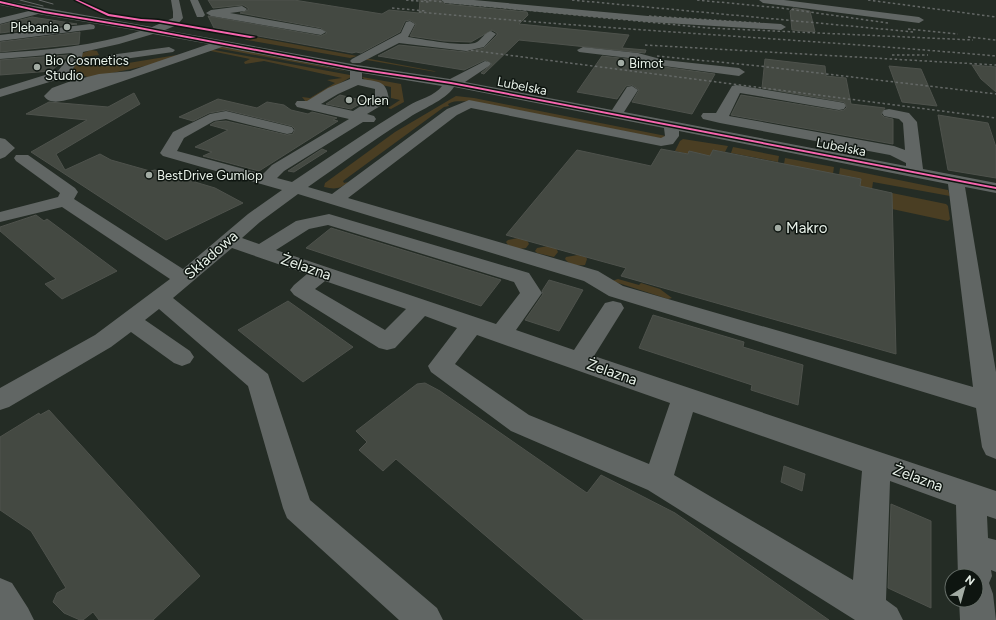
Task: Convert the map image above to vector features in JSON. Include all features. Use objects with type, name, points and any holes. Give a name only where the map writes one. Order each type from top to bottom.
[{"type":"street","points":[[175,0],[189,16]]},
{"type":"street","points":[[189,16],[194,0]]},
{"type":"street","points":[[445,0],[648,20],[780,27]]},
{"type":"street","points":[[763,0],[919,20]]},
{"type":"street","points":[[0,2],[44,12]]},
{"type":"street","name":"Lubelska","points":[[44,12],[71,4],[100,16],[357,70]]},
{"type":"street","points":[[108,55],[158,28],[189,16],[242,9]]},
{"type":"street","points":[[0,10],[21,15]]},
{"type":"street","points":[[0,20],[44,12]]},
{"type":"street","name":"Lubelska","points":[[44,12],[107,23],[158,28],[223,43],[357,70],[432,77],[451,83],[470,82],[615,115],[671,126],[914,166],[956,180],[996,188]]},
{"type":"street","points":[[211,13],[321,32]]},
{"type":"street","points":[[0,38],[95,27],[107,23]]},
{"type":"street","points":[[389,124],[306,104],[338,88],[383,45],[405,35],[410,24]]},
{"type":"street","points":[[95,27],[125,32]]},
{"type":"street","points":[[396,39],[466,48],[480,45],[491,34]]},
{"type":"street","points":[[0,50],[82,41],[108,55]]},
{"type":"street","points":[[129,74],[65,86],[55,90],[50,96],[55,98],[66,96],[223,43]]},
{"type":"street","points":[[383,45],[445,56]]},
{"type":"street","points":[[583,50],[638,56],[664,63],[744,69],[726,83],[714,118]]},
{"type":"street","points":[[0,56],[78,51],[108,55],[171,51],[192,53]]},
{"type":"street","points":[[0,93],[62,74],[76,57],[78,51]]},
{"type":"street","points":[[470,82],[485,64]]},
{"type":"street","points":[[357,70],[378,86],[381,97]]},
{"type":"street","name":"Składowa","points":[[0,400],[103,341],[184,279],[228,240],[295,188],[389,124],[419,105],[444,93],[451,83]]},
{"type":"street","points":[[338,88],[360,97],[381,97]]},
{"type":"street","points":[[338,88],[381,97]]},
{"type":"street","points":[[700,131],[714,118],[736,89],[839,106]]},
{"type":"street","points":[[615,115],[632,90]]},
{"type":"street","points":[[266,180],[278,168],[358,116],[381,97]]},
{"type":"street","points":[[335,200],[452,112],[469,104],[661,142],[668,141],[672,136],[671,126]]},
{"type":"street","points":[[889,113],[904,116],[910,122],[914,166]]},
{"type":"street","points":[[287,130],[226,115],[216,117],[178,134],[168,153],[295,188],[591,276],[616,291],[988,402]]},
{"type":"street","points":[[714,118],[894,151],[914,166]]},
{"type":"street","points":[[0,142],[7,148],[0,154]]},
{"type":"street","points":[[22,158],[68,192],[65,201]]},
{"type":"street","points":[[956,180],[988,402],[996,447]]},
{"type":"street","points":[[0,217],[65,201],[184,279]]},
{"type":"street","points":[[261,251],[303,225],[329,219],[522,278],[530,293],[501,334]]},
{"type":"street","name":"Żelazna","points":[[228,240],[984,501]]},
{"type":"street","points":[[323,272],[301,290],[387,342],[422,306]]},
{"type":"street","points":[[160,298],[259,381],[298,508],[425,620]]},
{"type":"street","points":[[579,361],[613,308]]},
{"type":"street","points":[[130,320],[182,357]]},
{"type":"street","points":[[473,324],[440,366],[520,423],[658,481],[876,614]]},
{"type":"street","points":[[658,481],[685,397]]},
{"type":"street","points":[[876,614],[877,463]]},
{"type":"street","points":[[981,560],[984,501]]},
{"type":"street","points":[[0,595],[16,620]]},
{"type":"street","points":[[977,608],[978,620]]},
{"type":"shaded area","points":[[240,37],[255,37],[357,56],[350,58],[247,40]]},
{"type":"shaded area","points":[[222,47],[287,58],[349,72],[216,48]]},
{"type":"shaded area","points":[[209,49],[350,75],[351,77],[306,102],[302,97],[310,98],[335,83],[327,80],[342,78],[264,61],[245,64],[244,62],[250,59],[206,50]]},
{"type":"shaded area","points":[[91,50],[97,51],[99,55],[83,57],[83,66],[99,64],[102,66],[110,66],[183,54],[159,63],[89,78],[85,76],[77,78],[71,75],[76,71],[71,71],[83,53]]},
{"type":"shaded area","points":[[365,58],[434,71],[436,72],[367,60]]},
{"type":"shaded area","points":[[362,77],[401,84],[404,102],[391,109],[388,108],[400,100],[391,98],[391,87],[367,82]]},
{"type":"shaded area","points":[[456,96],[474,98],[666,136],[664,139],[469,101],[455,102],[448,104],[449,106],[444,107],[343,181],[344,183],[348,182],[345,185],[336,188],[324,187],[325,183],[395,132]]},
{"type":"shaded area","points":[[683,139],[728,146],[725,152],[713,150],[710,156],[675,151],[680,141]]},
{"type":"shaded area","points":[[733,147],[779,156],[778,162],[731,153]]},
{"type":"shaded area","points":[[785,158],[834,167],[833,174],[784,164]]},
{"type":"shaded area","points":[[840,168],[948,190],[950,196],[873,182],[872,189],[860,186],[861,179],[839,175]]},
{"type":"shaded area","points":[[892,193],[946,204],[948,206],[950,219],[948,221],[892,209]]},
{"type":"shaded area","points":[[518,238],[527,240],[529,244],[526,248],[519,249],[508,245],[506,242],[508,240]]},
{"type":"shaded area","points":[[548,246],[556,248],[558,252],[554,257],[537,253],[535,251],[537,248]]},
{"type":"shaded area","points":[[578,255],[586,257],[587,259],[585,265],[574,265],[565,259],[566,257]]},
{"type":"shaded area","points":[[618,279],[639,285],[641,283],[660,289],[672,298],[668,299],[612,281]]},
{"type":"building","points":[[208,0],[294,0],[382,14],[389,10],[419,13],[420,0],[440,0],[445,4],[527,12],[528,15],[519,24],[629,35],[622,48],[646,50],[645,53],[519,40],[484,74],[481,73],[492,64],[485,60],[464,70],[378,56],[399,45],[466,52],[484,48],[497,35],[497,33],[492,30],[471,42],[444,41],[410,36],[416,24],[410,20],[405,21],[400,32],[361,53],[352,53],[214,28],[208,16],[321,36],[327,33],[321,28],[240,13],[248,10],[248,8],[243,5],[213,8]]},
{"type":"building","points":[[793,8],[810,11],[815,32],[792,30],[790,11]]},
{"type":"building","points":[[32,17],[77,24],[0,33],[0,25]]},
{"type":"building","points":[[80,32],[79,44],[0,52],[0,42]]},
{"type":"building","points":[[69,55],[51,71],[0,75],[0,60]]},
{"type":"building","points":[[602,56],[637,60],[664,67],[715,74],[692,114],[632,102],[639,90],[632,85],[626,86],[617,99],[577,92]]},
{"type":"building","points":[[765,59],[825,66],[826,76],[846,78],[851,104],[885,108],[881,114],[884,117],[893,119],[893,144],[731,115],[741,95],[839,111],[844,110],[847,107],[844,102],[762,88]]},
{"type":"building","points":[[972,65],[996,67],[996,92],[981,79]]},
{"type":"building","points":[[889,66],[921,69],[937,106],[902,102]]},
{"type":"building","points":[[134,93],[140,104],[56,154],[65,170],[100,154],[111,160],[150,171],[155,170],[215,188],[243,203],[166,240],[31,152],[87,120],[26,114],[49,102],[108,107]]},
{"type":"building","points":[[340,95],[365,101],[351,109],[326,104]]},
{"type":"building","points":[[218,99],[257,108],[267,102],[284,105],[291,110],[308,114],[312,112],[337,118],[333,120],[338,121],[259,171],[203,156],[212,152],[195,147],[228,130],[210,125],[215,122],[226,121],[287,135],[293,134],[295,129],[292,126],[226,110],[209,113],[193,121],[179,117]]},
{"type":"building","points":[[938,115],[988,123],[996,147],[996,178],[948,170]]},
{"type":"building","points":[[322,149],[327,151],[294,172],[288,171]]},
{"type":"building","points":[[661,149],[688,154],[689,151],[710,156],[713,150],[861,179],[860,186],[892,193],[896,354],[621,276],[626,268],[506,235],[577,150],[651,166]]},
{"type":"building","points":[[36,215],[44,221],[47,219],[117,271],[62,299],[45,284],[56,279],[0,231],[0,227]]},
{"type":"building","points":[[331,228],[501,280],[481,306],[306,248]]},
{"type":"building","points":[[549,280],[583,290],[559,331],[525,320],[543,294],[542,291]]},
{"type":"building","points":[[288,301],[353,347],[303,382],[238,330]]},
{"type":"building","points":[[653,315],[744,342],[743,347],[803,365],[798,405],[751,390],[752,385],[639,348]]},
{"type":"building","points":[[425,383],[440,391],[587,493],[601,475],[675,513],[829,620],[584,620],[396,459],[383,471],[359,450],[367,442],[356,431],[417,384]]},
{"type":"building","points":[[49,410],[200,576],[153,620],[99,620],[93,612],[83,620],[80,620],[64,613],[53,602],[57,593],[66,588],[31,531],[0,510],[0,437],[39,413],[40,415]]},
{"type":"building","points":[[784,466],[805,474],[802,491],[781,482]]},
{"type":"building","points":[[891,504],[931,521],[931,608],[888,588]]},
{"type":"tram line","points":[[20,0],[43,6]]},
{"type":"tram line","points":[[39,0],[53,4]]},
{"type":"railway","points":[[406,0],[429,2]]},
{"type":"railway","points":[[424,0],[708,28],[973,40]]},
{"type":"railway","points":[[572,0],[914,32]]},
{"type":"railway","points":[[697,0],[781,8],[888,23]]},
{"type":"railway","points":[[868,0],[996,17]]},
{"type":"railway","points":[[392,8],[426,11]]},
{"type":"railway","points":[[419,12],[996,56]]},
{"type":"railway","points":[[649,16],[760,23]]},
{"type":"railway","points":[[908,29],[958,34]]},
{"type":"railway","points":[[968,37],[996,40]]},
{"type":"railway","points":[[645,45],[996,65]]},
{"type":"railway","points":[[461,49],[996,118]]},
{"type":"railway","points":[[892,55],[928,55]]},
{"type":"railway","points":[[657,56],[759,66],[996,94]]},
{"type":"cycle path","points":[[76,0],[108,15],[158,21],[255,37]]},
{"type":"cycle path","points":[[0,2],[44,12],[134,27],[357,69],[451,83],[996,188]]},
{"type":"place","name":"Plebania","points":[[67,27]]},
{"type":"place","name":"Bimot","points":[[621,63]]},
{"type":"place","name":"Bio Cosmetics Studio","points":[[37,67]]},
{"type":"place","name":"Orlen","points":[[349,100]]},
{"type":"place","name":"BestDrive Gumlop","points":[[149,175]]},
{"type":"place","name":"Makro","points":[[778,228]]}]
